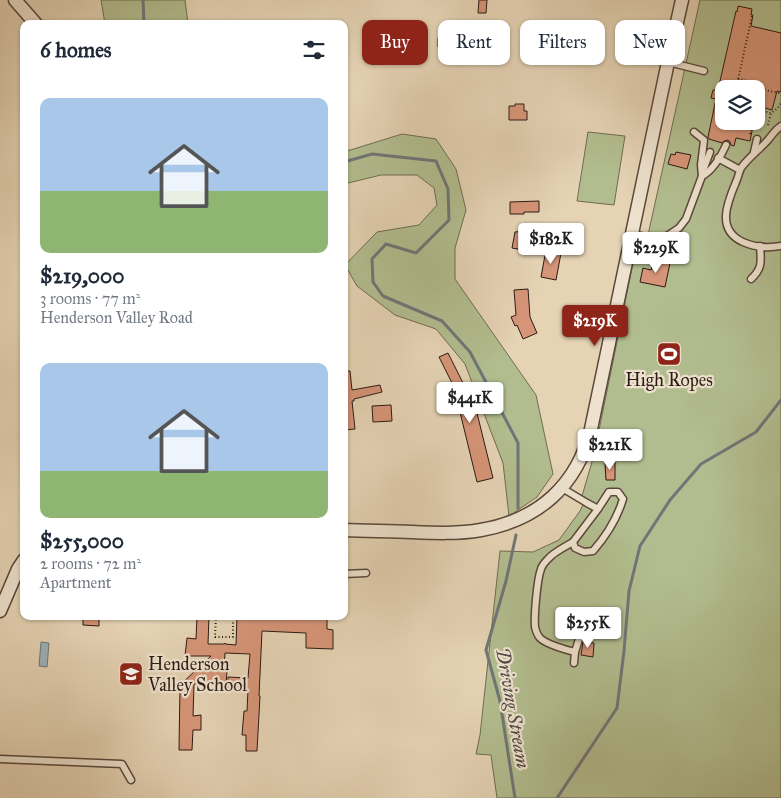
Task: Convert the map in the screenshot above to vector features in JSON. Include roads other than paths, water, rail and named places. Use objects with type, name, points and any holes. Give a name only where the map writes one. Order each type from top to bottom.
[{"type":"street","points":[[15,0],[32,20]]},
{"type":"street","points":[[677,20],[682,0]]},
{"type":"street","points":[[348,530],[447,533],[496,527],[529,514],[548,502],[562,488],[573,472],[588,444],[595,414],[667,65]]},
{"type":"street","points":[[0,611],[20,568]]},
{"type":"lane","points":[[680,65],[704,71]]},
{"type":"lane","points":[[781,126],[740,170],[731,192],[726,215],[727,226],[732,236],[737,239],[748,244],[760,246],[781,246]]},
{"type":"lane","points":[[694,132],[704,140],[701,165],[702,176]]},
{"type":"lane","points":[[753,138],[754,153]]},
{"type":"lane","points":[[702,176],[708,172],[726,144]]},
{"type":"lane","points":[[632,234],[653,239],[664,238],[679,228],[686,219],[710,152]]},
{"type":"lane","points":[[718,158],[740,170]]},
{"type":"lane","points":[[751,280],[758,273],[761,263],[760,246]]},
{"type":"lane","points":[[562,488],[598,509]]},
{"type":"lane","points":[[574,542],[575,548],[584,552],[593,551],[613,524],[623,499],[618,492],[609,492],[574,542],[547,560],[541,569],[537,589],[535,622],[537,634],[541,639],[565,650],[576,652]]},
{"type":"lane","points":[[348,574],[366,573]]},
{"type":"lane","points":[[574,663],[579,639]]},
{"type":"lane","points":[[0,759],[122,764],[131,780]]},
{"type":"water","points":[[41,642],[49,643],[47,667],[39,666]]},
{"type":"waterway","name":"Driving Stream","points":[[143,0],[144,20]]},
{"type":"waterway","name":"Driving Stream","points":[[348,161],[372,154],[436,161],[448,189],[449,220],[416,253],[386,244],[372,259],[373,282],[383,296],[442,321],[470,352],[518,443],[518,508]]},
{"type":"waterway","points":[[557,798],[617,708],[629,591],[640,546],[670,500],[701,464],[756,432],[781,400]]},
{"type":"waterway","name":"Driving Stream","points":[[515,798],[500,701],[486,650],[506,581],[516,535]]},
{"type":"place","name":"High Ropes","points":[[669,354]]},
{"type":"place","name":"Henderson Valley School","points":[[131,674]]}]
